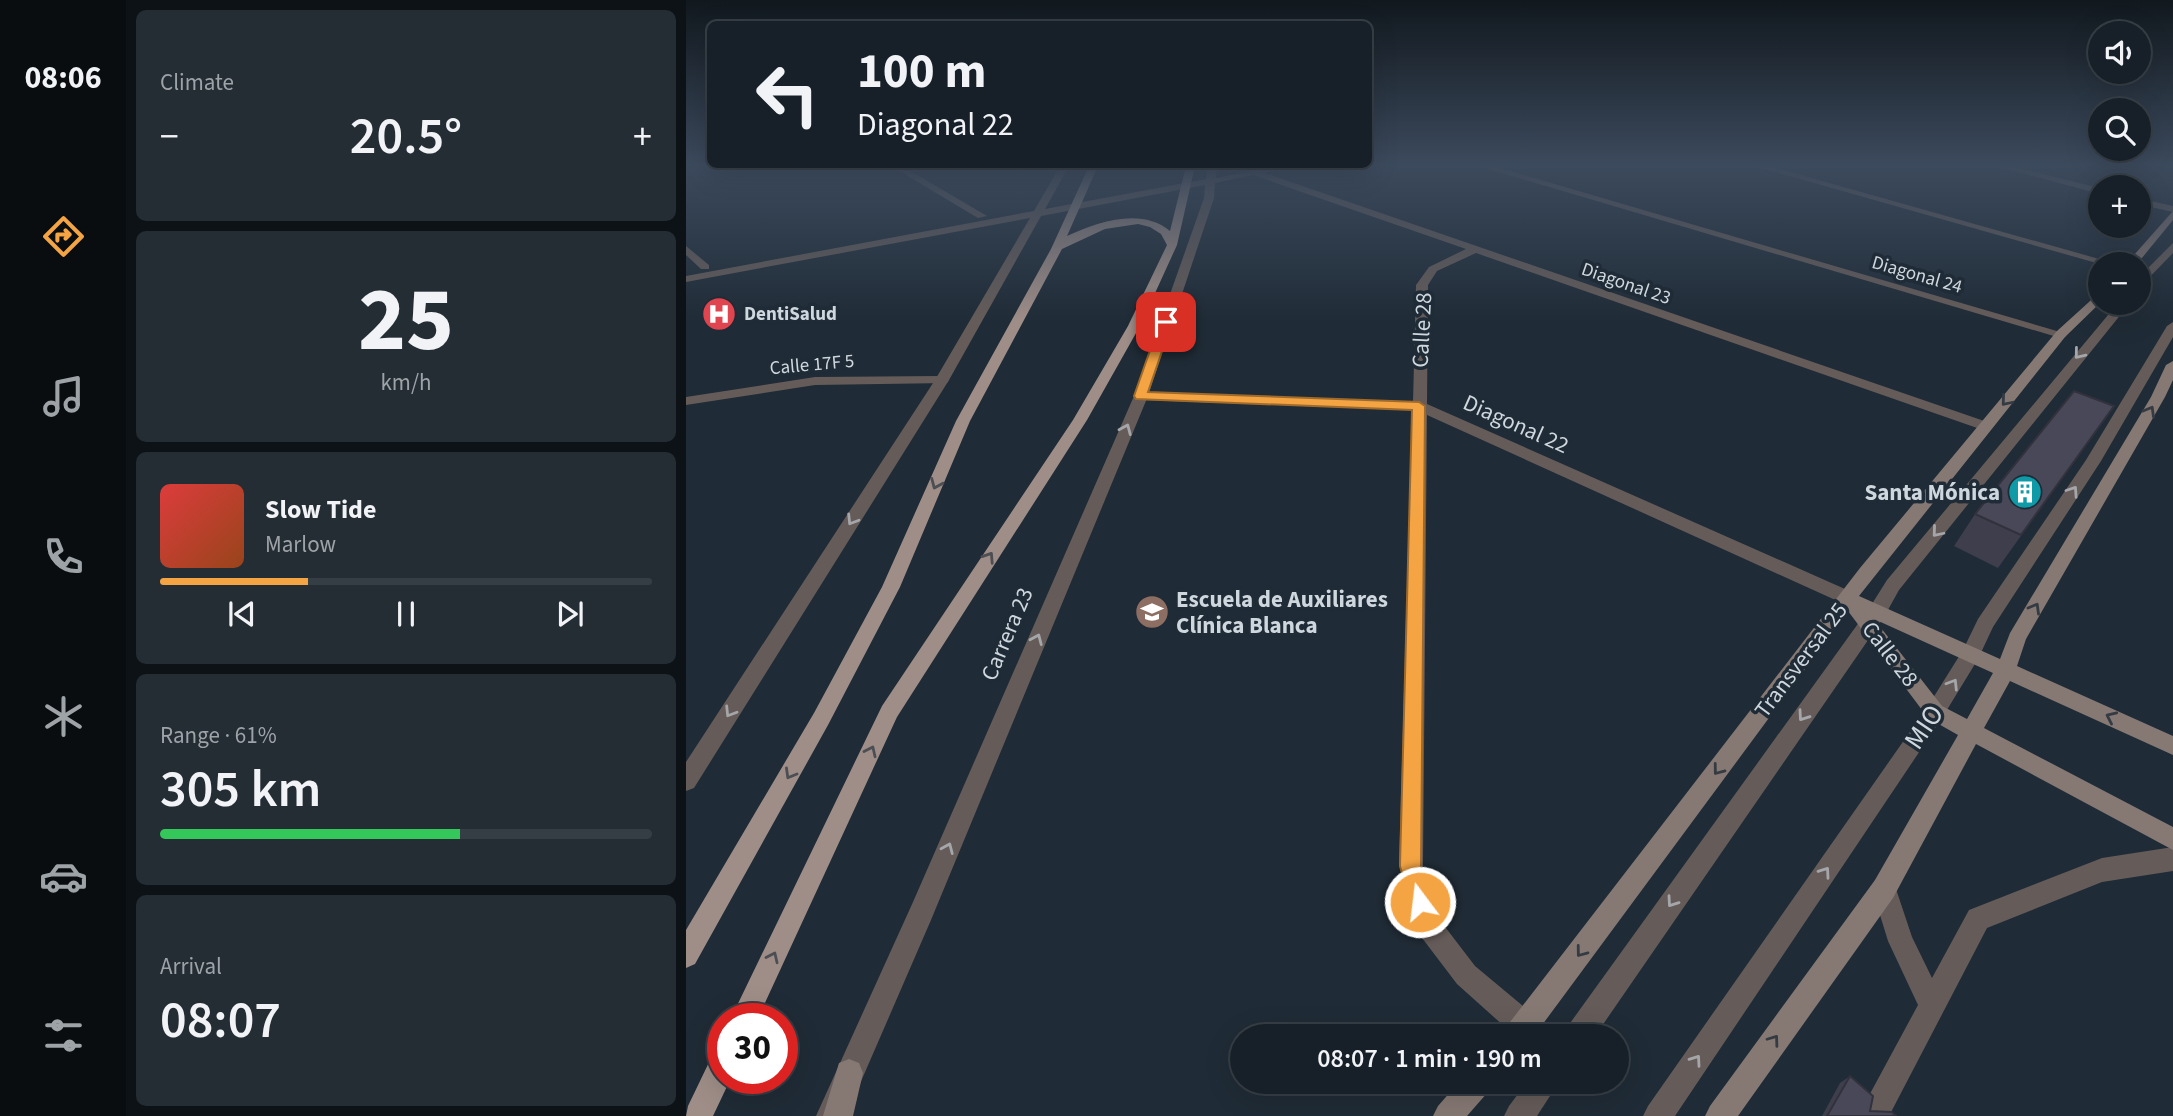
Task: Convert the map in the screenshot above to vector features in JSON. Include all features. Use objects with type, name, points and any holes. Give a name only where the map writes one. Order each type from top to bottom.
[{"type":"main road","points":[[686,955],[821,719],[885,599],[963,421],[1071,218]]},
{"type":"main road","points":[[751,1003],[889,712],[1080,420],[1134,326],[1172,245],[1178,218]]},
{"type":"main road","points":[[2141,252],[2168,218]]},
{"type":"main road","points":[[1056,249],[1083,231],[1127,222],[1160,227],[1168,234],[1172,245]]},
{"type":"main road","name":"Transversal 25","points":[[1526,1024],[1848,598],[2061,334],[2088,308]]},
{"type":"main road","points":[[1720,1116],[1884,890],[2007,669],[2017,638],[2158,397],[2173,365]]},
{"type":"main road","name":"Calle 28","points":[[1848,598],[1872,618],[1935,712],[2173,839]]},
{"type":"main road","name":"Calle 28","points":[[1872,618],[2007,669],[2173,746]]},
{"type":"main road","points":[[838,1116],[849,1073]]},
{"type":"main road","points":[[698,1116],[709,1094]]},
{"type":"main road","points":[[1448,1116],[1467,1094]]},
{"type":"street","points":[[686,270],[971,218]]},
{"type":"street","points":[[686,279],[1025,218]]},
{"type":"street","points":[[686,781],[942,380],[1036,218]]},
{"type":"street","name":"Carrera 23","points":[[831,1116],[922,911],[1141,396],[1199,218]]},
{"type":"street","name":"Diagonal 23","points":[[1383,218],[1985,426]]},
{"type":"street","name":"Diagonal 24","points":[[1661,218],[2061,334]]},
{"type":"street","points":[[1946,218],[2088,258]]},
{"type":"street","points":[[2151,271],[2173,246]]},
{"type":"street","points":[[686,249],[705,267]]},
{"type":"street","name":"Calle 28","points":[[1473,250],[1433,269],[1422,285],[1410,866],[1425,921],[1466,975],[1514,1024]]},
{"type":"street","points":[[1586,1024],[1872,618],[1893,584],[2113,315]]},
{"type":"street","name":"MIO","points":[[1658,1116],[1935,712],[1971,654],[1985,624],[2093,461],[2173,326]]},
{"type":"street","name":"Calle 17F 5","points":[[686,401],[815,381],[942,380]]},
{"type":"street","name":"Diagonal 22","points":[[1141,396],[1419,406],[1848,598]]},
{"type":"street","points":[[1875,1113],[1978,919],[2102,870],[2173,859]]},
{"type":"street","points":[[1884,890],[1901,941],[1932,1006]]},
{"type":"street","points":[[1519,1116],[1536,1094]]},
{"type":"building","name":"Santa Mónica","points":[[2074,391],[2114,406],[2021,535],[1975,514]]},
{"type":"building","points":[[1850,1076],[1873,1096],[1870,1111],[1892,1112],[1896,1116],[1827,1116]]},
{"type":"place","name":"DentiSalud","points":[[719,314]]},
{"type":"place","name":"Santa Mónica","points":[[2025,492]]},
{"type":"place","name":"Escuela de Auxiliares Clínica Blanca","points":[[1152,612]]},
{"type":"route","points":[[1166,322],[1141,396],[1419,406],[1410,866],[1420,902]]}]
